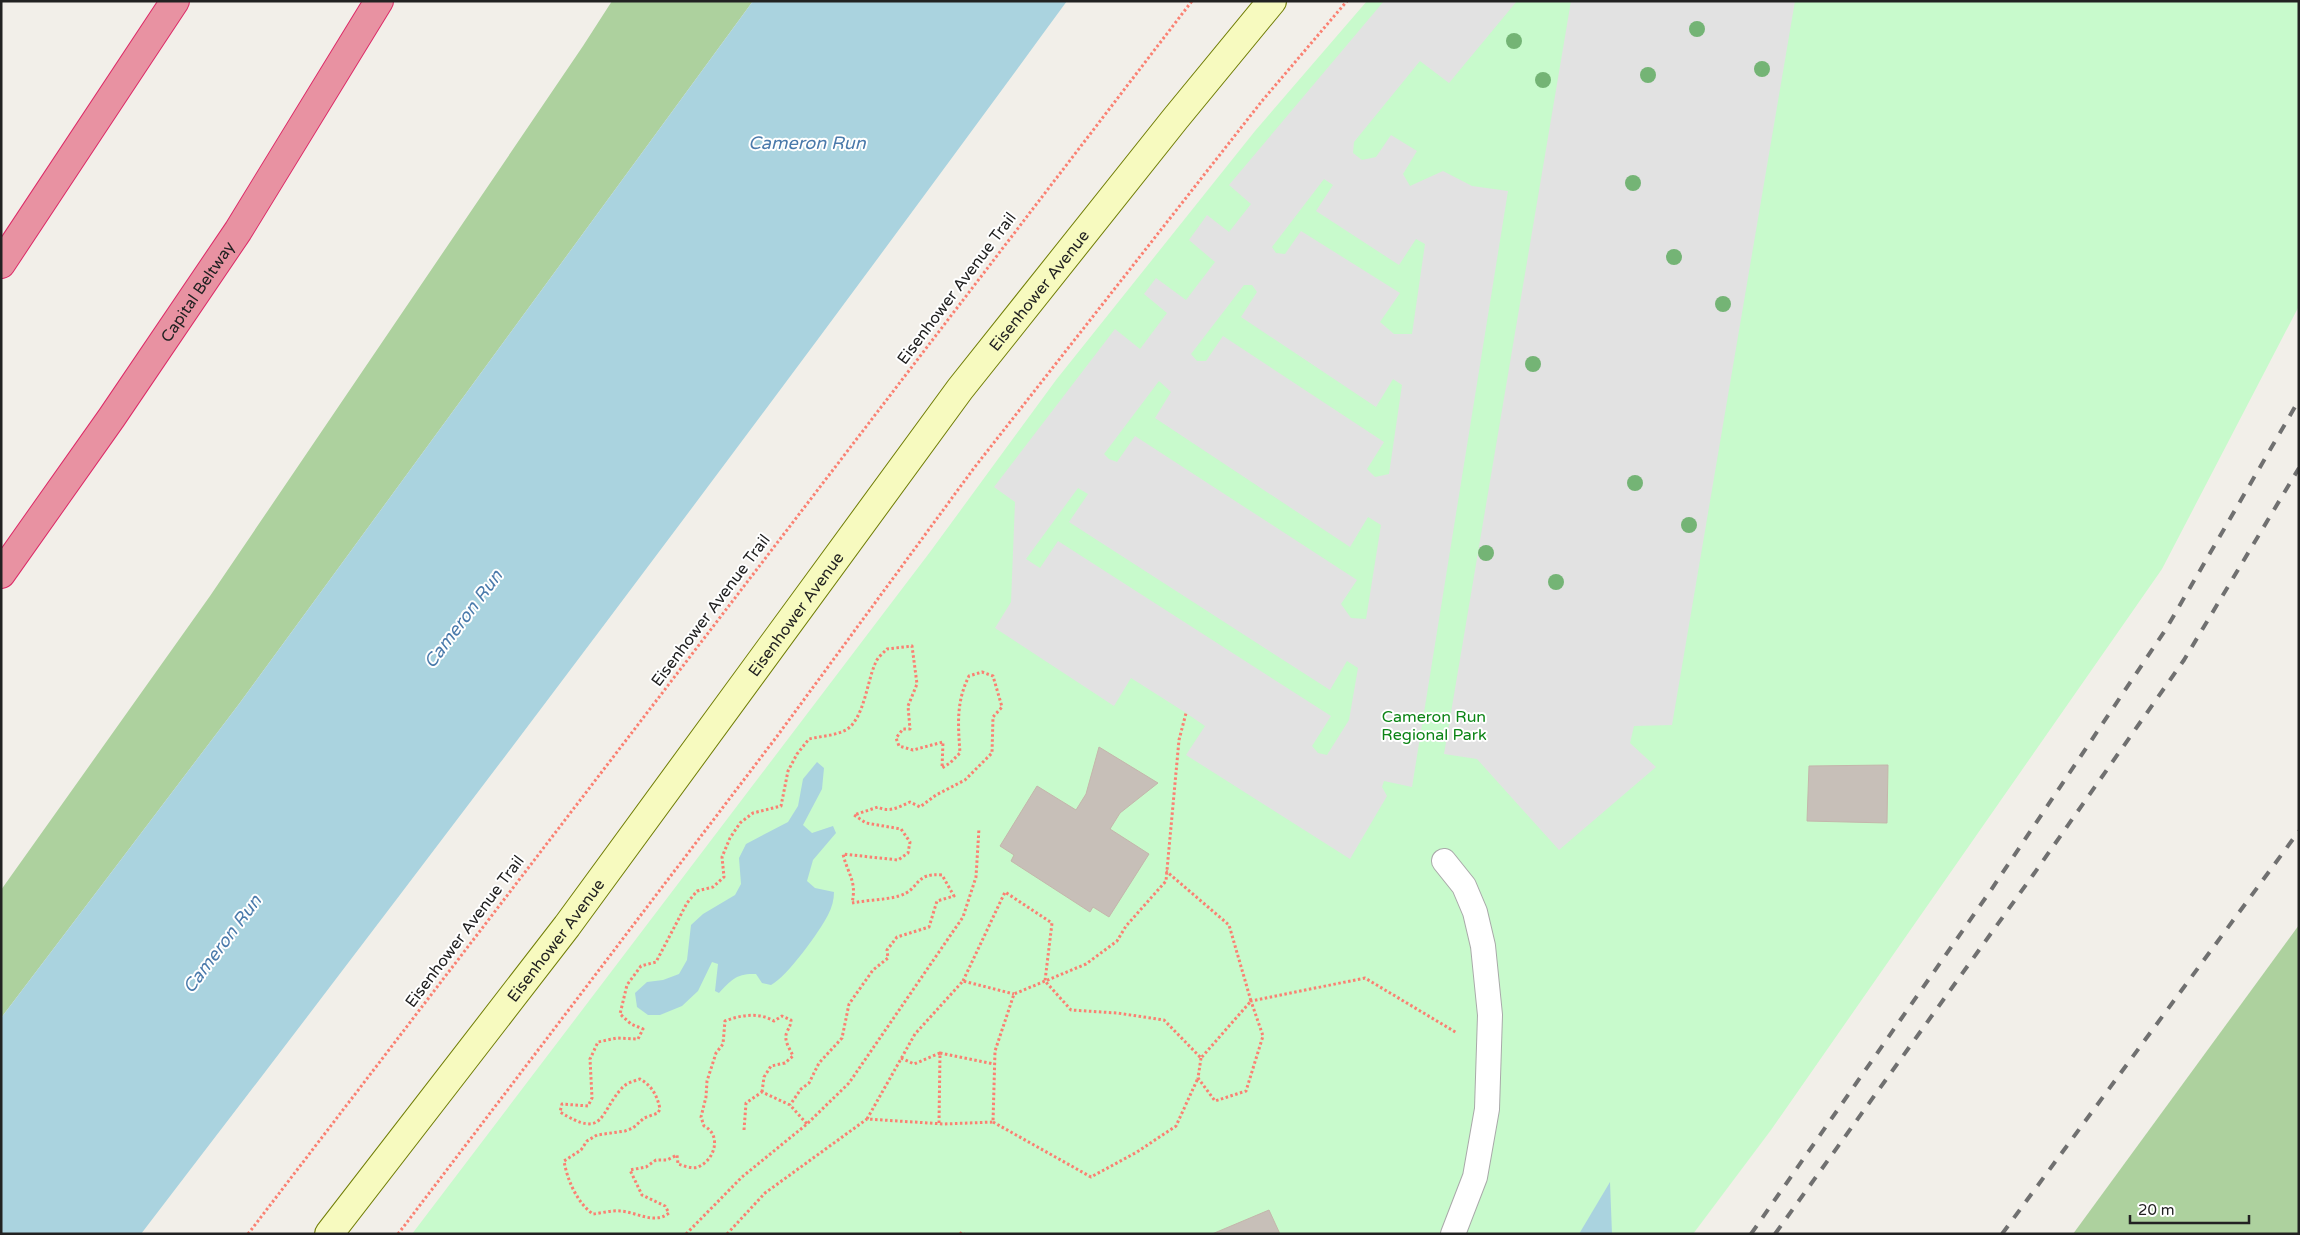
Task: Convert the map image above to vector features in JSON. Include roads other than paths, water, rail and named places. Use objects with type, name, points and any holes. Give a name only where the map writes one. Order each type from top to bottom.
[{"type":"highway","points":[[1,264],[176,1]]},
{"type":"highway","name":"Capital Beltway","points":[[1,574],[112,417],[238,231],[379,1]]},
{"type":"main road","name":"Eisenhower Avenue","points":[[329,1234],[567,926],[960,389],[1175,119],[1272,1]]},
{"type":"lane","points":[[1444,861],[1464,886],[1474,912],[1483,946],[1490,1015],[1486,1109],[1475,1177],[1453,1234]]},
{"type":"water","name":"Cameron Run","points":[[753,1],[1067,1],[839,311],[608,620],[141,1234],[1,1234],[1,1018],[239,704]]},
{"type":"water","points":[[817,762],[824,768],[822,789],[803,825],[812,833],[833,826],[836,833],[813,860],[807,881],[815,888],[834,892],[831,909],[818,932],[794,964],[771,985],[762,983],[756,974],[749,974],[739,976],[731,981],[719,993],[715,991],[718,964],[712,962],[698,991],[682,1006],[660,1015],[648,1015],[637,1007],[635,993],[647,982],[663,980],[679,974],[687,960],[691,925],[703,914],[735,895],[741,884],[739,858],[746,844],[788,822],[798,806],[803,779]]},
{"type":"water","points":[[1610,1182],[1612,1234],[1579,1234]]},
{"type":"railway","points":[[1751,1234],[1991,890],[2166,629],[2299,400]]},
{"type":"railway","points":[[1775,1234],[2033,875],[2184,660],[2299,468]]},
{"type":"railway","points":[[2002,1234],[2299,831]]},
{"type":"park label","name":"Cameron Run Regional Park","points":[[1434,725]]}]
